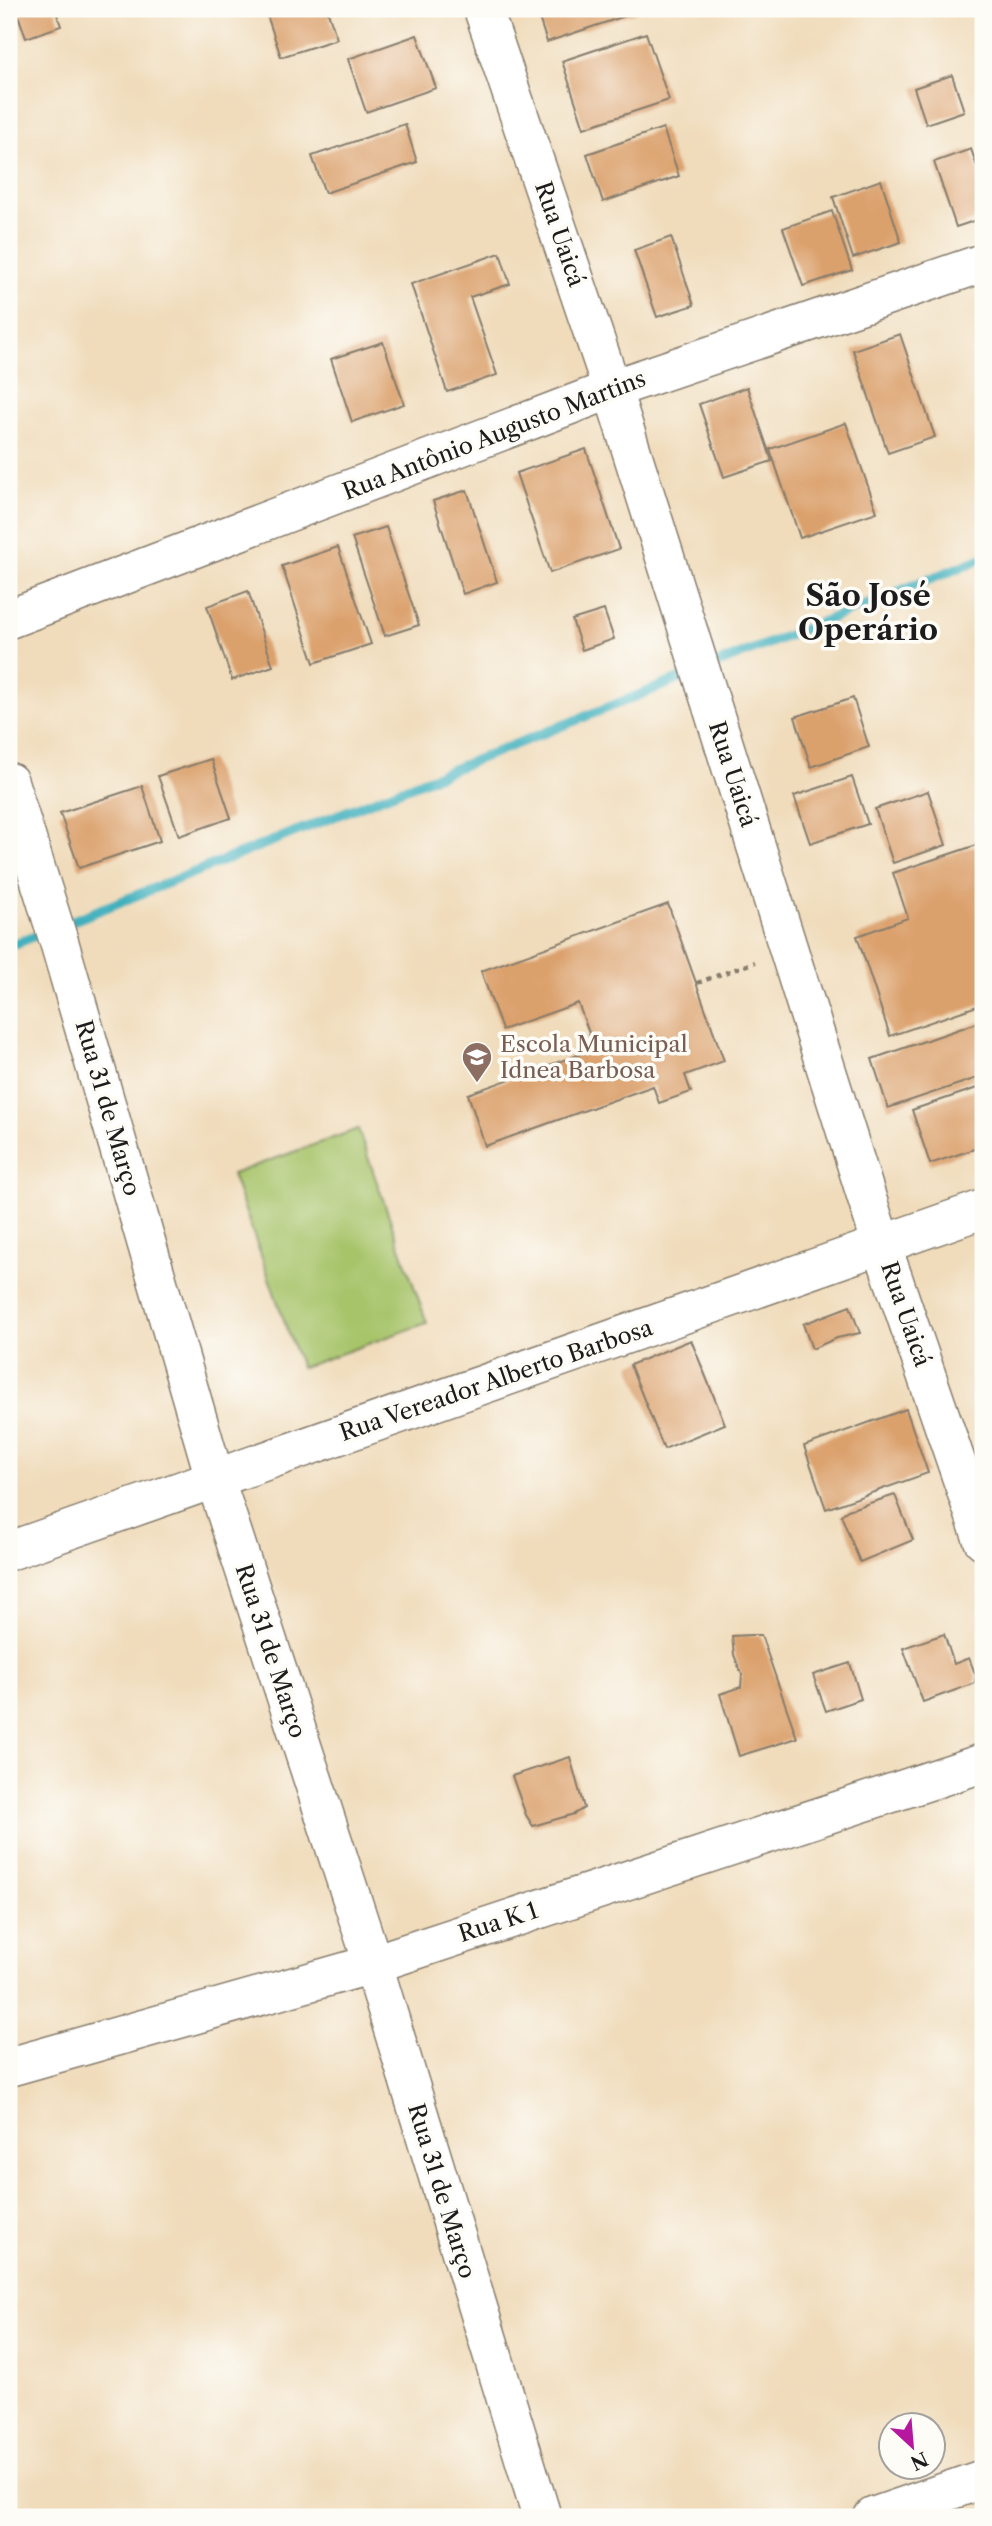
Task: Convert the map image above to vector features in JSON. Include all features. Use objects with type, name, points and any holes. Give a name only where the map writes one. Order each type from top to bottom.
[{"type":"street","name":"Rua Uaicá","points":[[483,9],[612,389],[882,1246],[983,1540]]},
{"type":"street","name":"Rua Antônio Augusto Martins","points":[[9,619],[612,389],[983,262]]},
{"type":"street","name":"Rua 31 de Março","points":[[9,782],[60,945],[215,1479],[373,1964],[542,2517]]},
{"type":"street","name":"Rua Vereador Alberto Barbosa","points":[[9,1551],[983,1209]]},
{"type":"street","name":"Rua K 1","points":[[9,2067],[373,1964],[983,1763]]},
{"type":"street","points":[[873,2517],[983,2479]]},
{"type":"path","points":[[697,983],[789,950]]},
{"type":"green space","points":[[358,1129],[427,1323],[301,1368],[232,1174]]},
{"type":"building","points":[[16,9],[55,9],[61,26],[26,38]]},
{"type":"building","points":[[265,9],[327,9],[337,39],[281,57]]},
{"type":"building","points":[[536,9],[636,9],[637,12],[547,42]]},
{"type":"building","points":[[646,33],[669,100],[584,128],[562,61]]},
{"type":"building","points":[[417,35],[436,88],[366,112],[348,59]]},
{"type":"building","points":[[952,75],[964,111],[926,124],[914,88]]},
{"type":"building","points":[[405,124],[417,162],[325,193],[312,156]]},
{"type":"building","points":[[663,128],[679,176],[603,202],[587,154]]},
{"type":"building","points":[[971,149],[983,184],[983,218],[956,227],[934,162]]},
{"type":"building","points":[[881,180],[901,242],[853,258],[833,197]]},
{"type":"building","points":[[832,211],[852,270],[803,286],[783,228]]},
{"type":"building","points":[[671,237],[694,305],[657,317],[634,250]]},
{"type":"building","points":[[500,253],[510,284],[470,297],[497,375],[447,392],[411,284]]},
{"type":"building","points":[[9,310],[15,328],[9,331]]},
{"type":"building","points":[[900,334],[935,437],[888,453],[853,350]]},
{"type":"building","points":[[383,342],[404,404],[352,422],[331,359]]},
{"type":"building","points":[[747,387],[772,461],[724,477],[699,404]]},
{"type":"building","points":[[846,423],[877,512],[800,538],[770,449]]},
{"type":"building","points":[[586,449],[619,549],[550,573],[516,473]]},
{"type":"building","points":[[467,490],[497,582],[463,594],[433,501]]},
{"type":"building","points":[[386,527],[419,625],[385,636],[352,538]]},
{"type":"building","points":[[338,547],[371,644],[314,663],[282,566]]},
{"type":"building","points":[[248,591],[273,666],[232,680],[207,606]]},
{"type":"building","points":[[604,610],[614,639],[582,650],[572,620]]},
{"type":"building","points":[[853,698],[869,747],[811,767],[795,717]]},
{"type":"building","points":[[211,759],[231,818],[179,836],[158,776]]},
{"type":"building","points":[[852,777],[868,824],[810,843],[794,796]]},
{"type":"building","points":[[142,786],[160,841],[79,868],[60,813]]},
{"type":"building","points":[[928,791],[946,845],[893,863],[875,809]]},
{"type":"building","points":[[983,843],[983,1004],[890,1036],[857,936],[908,918],[893,873]]},
{"type":"building","points":[[668,904],[724,1061],[685,1075],[691,1092],[659,1103],[653,1086],[485,1146],[468,1094],[595,1049],[578,1003],[502,1030],[481,971]]},
{"type":"building","points":[[983,1021],[983,1076],[888,1108],[872,1059]]},
{"type":"building","points":[[983,1086],[983,1146],[930,1164],[912,1110]]},
{"type":"building","points":[[850,1306],[860,1333],[837,1338],[812,1349],[803,1324]]},
{"type":"building","points":[[691,1340],[725,1424],[664,1449],[630,1365]]},
{"type":"building","points":[[906,1409],[928,1473],[826,1509],[804,1446]]},
{"type":"building","points":[[895,1495],[913,1540],[860,1562],[841,1515],[848,1510]]},
{"type":"building","points":[[944,1634],[954,1664],[969,1658],[976,1676],[975,1683],[923,1702],[903,1648]]},
{"type":"building","points":[[761,1635],[797,1738],[739,1756],[720,1694],[741,1687],[742,1675],[734,1655],[732,1636]]},
{"type":"building","points":[[850,1663],[861,1699],[826,1711],[813,1675]]},
{"type":"building","points":[[570,1757],[584,1808],[574,1814],[533,1826],[526,1815],[512,1776]]},
{"type":"waterway","points":[[9,946],[983,558]]},
{"type":"place","name":"Escola Municipal Idnea Barbosa","points":[[477,1084]]},
{"type":"district","name":"São José Operário","points":[[868,612]]}]
